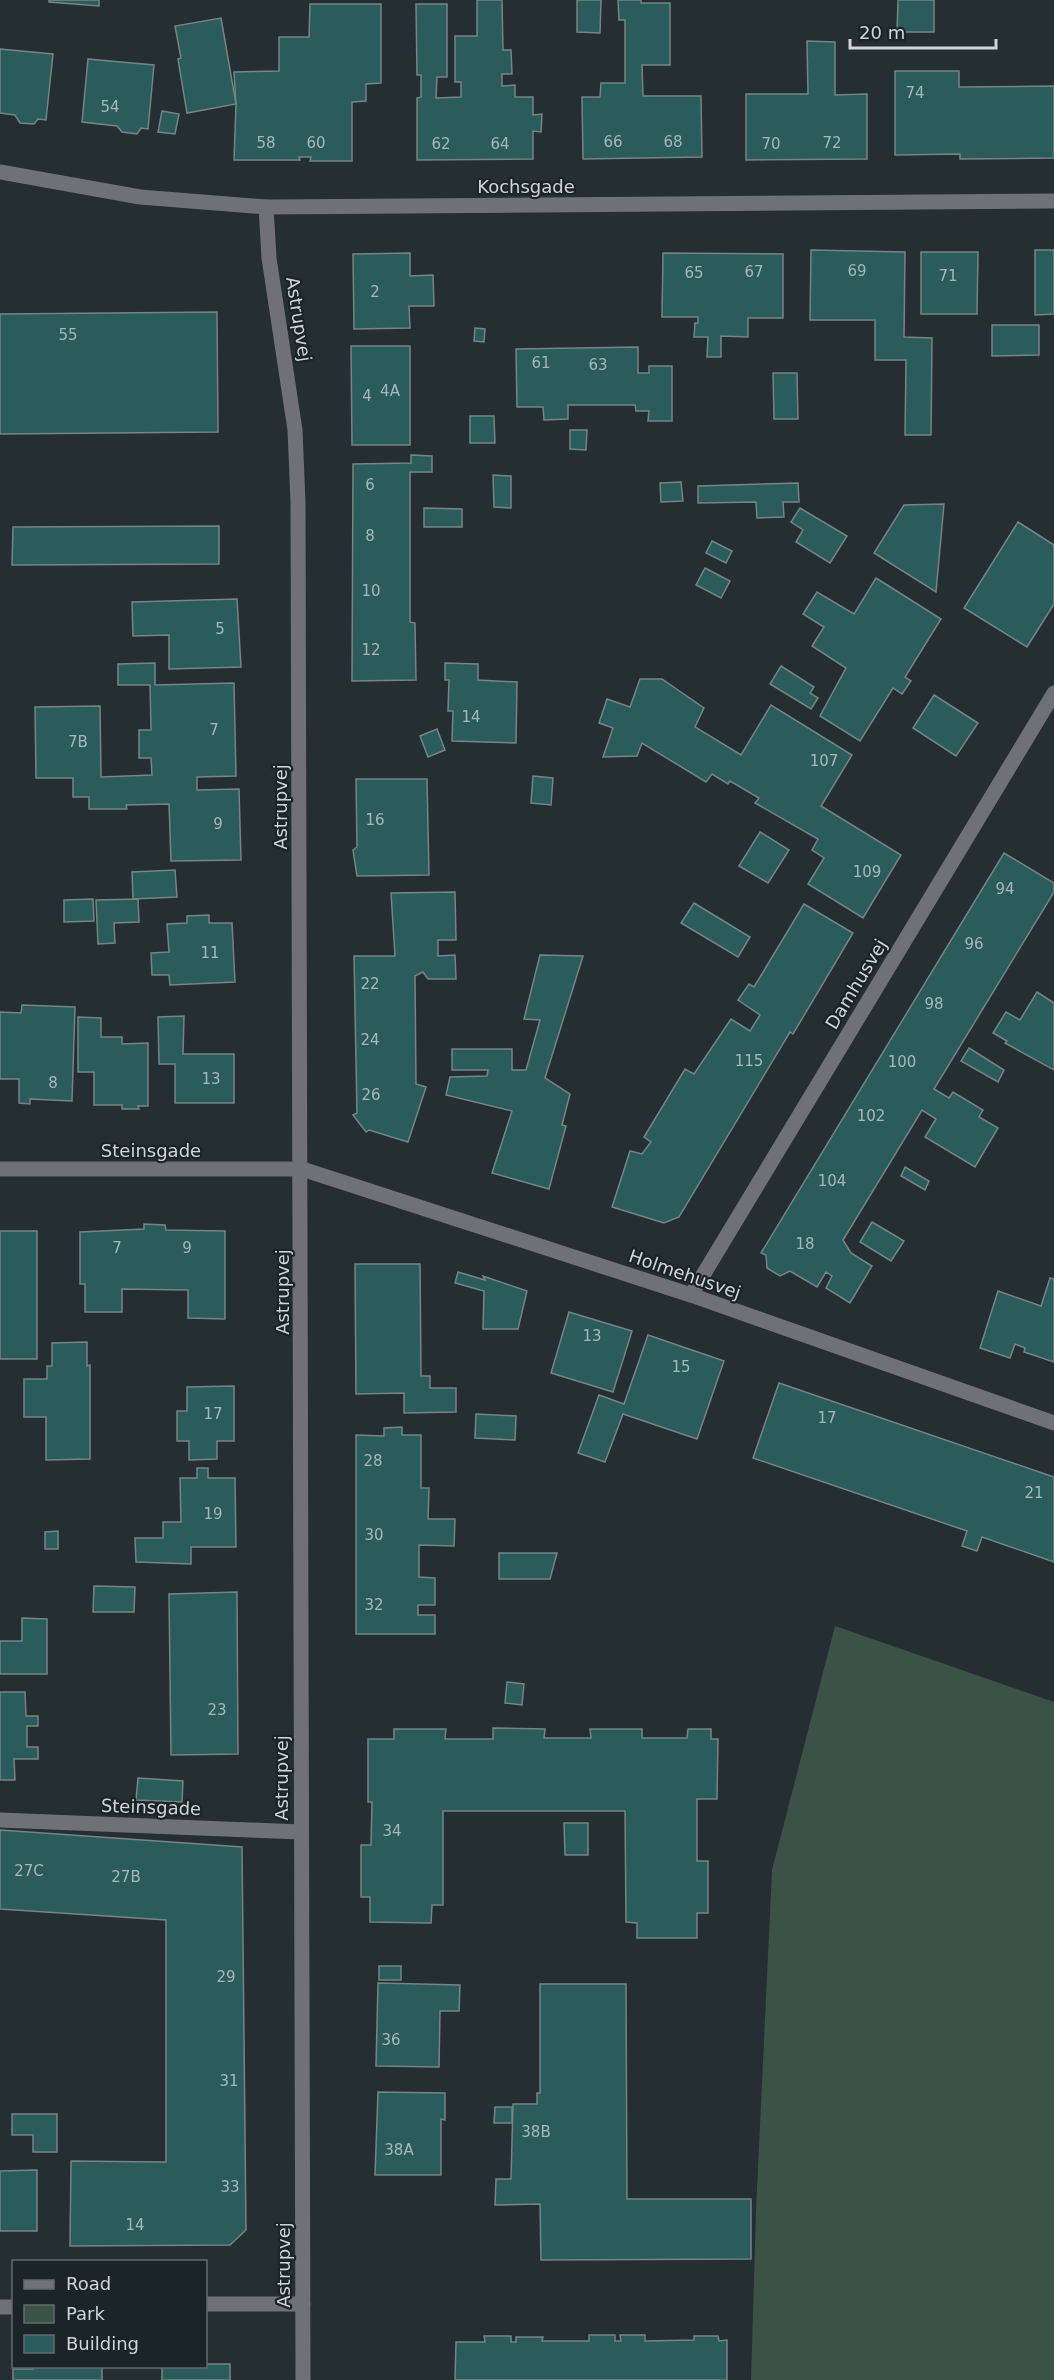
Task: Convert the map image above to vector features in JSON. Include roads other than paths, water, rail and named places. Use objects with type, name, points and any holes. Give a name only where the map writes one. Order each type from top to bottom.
[{"type":"street","name":"Kochsgade","points":[[0,172],[140,197],[266,207],[1054,201]]},
{"type":"street","name":"Astrupvej","points":[[266,207],[269,258],[290,392],[297,467],[302,1169],[303,2380]]},
{"type":"street","name":"Damhusvej","points":[[691,1295],[1054,693]]},
{"type":"street","name":"Steinsgade","points":[[0,1169],[302,1169]]},
{"type":"street","name":"Holmehusvej","points":[[302,1169],[691,1295],[1054,1423]]},
{"type":"street","name":"Steinsgade","points":[[0,1820],[301,1832]]},
{"type":"street","points":[[207,2304],[303,2304]]}]
